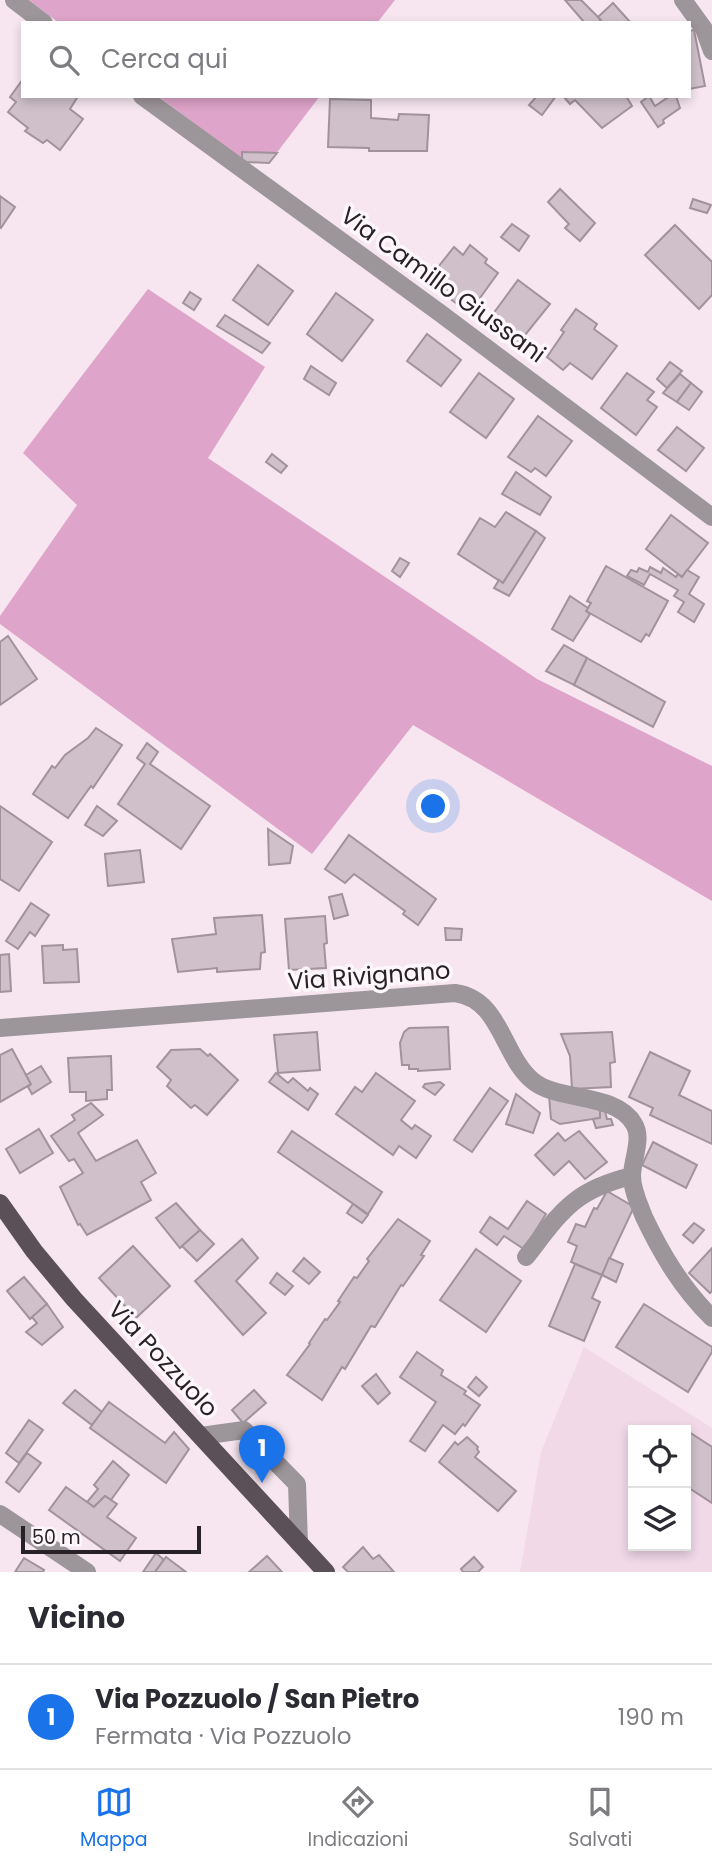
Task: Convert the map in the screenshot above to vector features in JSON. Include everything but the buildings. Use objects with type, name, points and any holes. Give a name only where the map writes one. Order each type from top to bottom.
[{"type":"main road","name":"Via Pozzuolo","points":[[0,1203],[34,1251],[74,1299],[326,1572]]},
{"type":"street","points":[[14,0],[41,21]]},
{"type":"street","points":[[683,0],[704,29],[712,51]]},
{"type":"street","name":"Via Camillo Giussani","points":[[145,98],[440,313],[712,517]]},
{"type":"street","name":"Via Rivignano","points":[[0,1028],[462,994],[485,1007],[520,1067],[537,1085],[597,1101],[620,1111],[633,1121],[638,1134],[632,1176],[641,1210],[668,1263],[696,1303],[712,1318]]},
{"type":"street","points":[[526,1257],[563,1209],[578,1197],[606,1182],[632,1176]]},
{"type":"street","points":[[201,1436],[244,1430],[297,1484],[299,1543]]},
{"type":"street","points":[[0,1514],[87,1572]]},
{"type":"shaded area","points":[[29,0],[395,0],[379,21],[56,21]]},
{"type":"shaded area","points":[[161,98],[318,98],[269,163],[246,162]]},
{"type":"shaded area","points":[[148,289],[265,367],[208,458],[537,679],[712,766],[712,901],[413,725],[312,854],[0,624],[0,616],[77,505],[23,453]]},
{"type":"shaded area","points":[[584,1347],[712,1428],[712,1572],[520,1572],[541,1452]]},
{"type":"place","name":"Via Pozzuolo / San Pietro","points":[[262,1483]]}]
